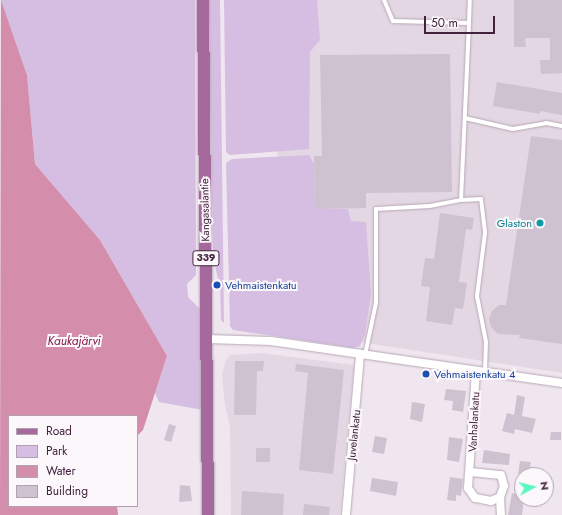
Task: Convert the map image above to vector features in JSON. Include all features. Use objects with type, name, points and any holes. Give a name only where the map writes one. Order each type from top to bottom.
[{"type":"main road","name":"Kangasalantie","points":[[203,0],[208,515]]},
{"type":"street","points":[[207,339],[271,342],[562,383]]},
{"type":"street","name":"Juvelankatu","points":[[346,515],[363,355]]},
{"type":"street","name":"Vanhalankatu","points":[[476,372],[471,472],[468,482],[471,494],[475,498],[491,501],[500,498]]},
{"type":"street","points":[[471,472],[501,474],[504,486],[500,498],[500,515]]},
{"type":"lane","points":[[384,0],[393,21],[469,23]]},
{"type":"lane","points":[[461,200],[470,0]]},
{"type":"lane","points":[[465,118],[513,129],[546,123],[562,126]]},
{"type":"lane","points":[[363,355],[376,303],[376,209],[430,206],[461,200],[481,199],[485,233],[477,296],[486,342],[485,373]]},
{"type":"shaded area","points":[[276,0],[562,0],[562,373],[320,336],[279,286]]},
{"type":"shaded area","points":[[261,353],[354,365],[340,515],[231,515],[230,426],[225,405],[222,374],[226,360],[231,355]]},
{"type":"green space","points":[[1,0],[195,0],[196,275],[187,284],[188,297],[200,309],[203,410],[159,402],[155,393],[167,356],[100,240],[35,164],[27,75]]},
{"type":"green space","points":[[209,0],[220,0],[224,323],[221,320],[220,279],[218,279],[213,256]]},
{"type":"green space","points":[[224,0],[317,0],[320,40],[310,52],[309,149],[230,155],[226,152]]},
{"type":"green space","points":[[309,155],[314,164],[315,209],[348,209],[351,221],[366,222],[371,294],[365,334],[360,346],[354,348],[233,330],[230,326],[226,163],[232,159]]},
{"type":"water","name":"Kaukajärvi","points":[[1,0],[27,75],[35,164],[100,240],[167,356],[143,430],[138,435],[138,415],[8,415],[8,507],[117,507],[118,515],[0,515]]},
{"type":"building","points":[[514,0],[562,0],[562,73],[541,74],[540,60],[550,60],[550,38],[525,38],[526,47],[514,47]]},
{"type":"building","points":[[450,54],[452,192],[366,193],[366,208],[315,209],[314,156],[322,156],[320,55]]},
{"type":"building","points":[[497,82],[562,93],[562,115],[540,111],[540,114],[493,106]]},
{"type":"building","name":"Glaston","points":[[531,136],[562,140],[562,344],[519,338],[520,335],[498,334],[491,327],[489,319],[492,311],[499,305],[506,305]]},
{"type":"building","points":[[440,213],[474,218],[472,230],[466,229],[459,282],[467,283],[463,309],[455,308],[452,325],[426,321],[430,287],[421,286],[425,258],[434,259]]},
{"type":"building","points":[[235,361],[264,361],[263,371],[257,371],[256,415],[234,415]]},
{"type":"building","points":[[296,364],[344,370],[333,474],[299,470],[308,373],[295,371]]},
{"type":"building","points":[[446,389],[466,391],[463,412],[452,410],[453,401],[444,400]]},
{"type":"building","points":[[517,395],[525,397],[522,416],[536,419],[532,433],[515,429],[514,434],[502,431],[507,413],[514,415]]},
{"type":"building","points":[[412,402],[425,404],[422,422],[410,419]]},
{"type":"building","points":[[169,424],[176,426],[171,442],[164,440]]},
{"type":"building","points":[[551,432],[561,432],[561,440],[550,440]]},
{"type":"building","points":[[375,436],[387,438],[384,454],[372,452]]},
{"type":"building","points":[[449,437],[463,439],[459,462],[447,460]]},
{"type":"building","points":[[256,448],[270,448],[270,462],[256,462]]},
{"type":"building","points":[[484,450],[510,454],[509,465],[482,463]]},
{"type":"building","points":[[520,461],[531,462],[530,467],[519,467]]},
{"type":"building","points":[[450,477],[463,479],[461,496],[456,495],[456,501],[447,500]]},
{"type":"building","points":[[372,478],[398,482],[396,496],[370,491]]},
{"type":"building","points":[[180,485],[190,486],[192,501],[179,502]]},
{"type":"building","points":[[242,491],[284,494],[283,515],[241,515]]},
{"type":"building","points":[[512,493],[514,493],[514,507],[523,507],[522,515],[508,515]]},
{"type":"building","points":[[304,504],[330,507],[329,515],[303,515]]},
{"type":"place","name":"Glaston","points":[[540,223]]},
{"type":"place","name":"Vehmaistenkatu","points":[[217,285]]},
{"type":"place","name":"Vehmaistenkatu 4","points":[[426,374]]}]
